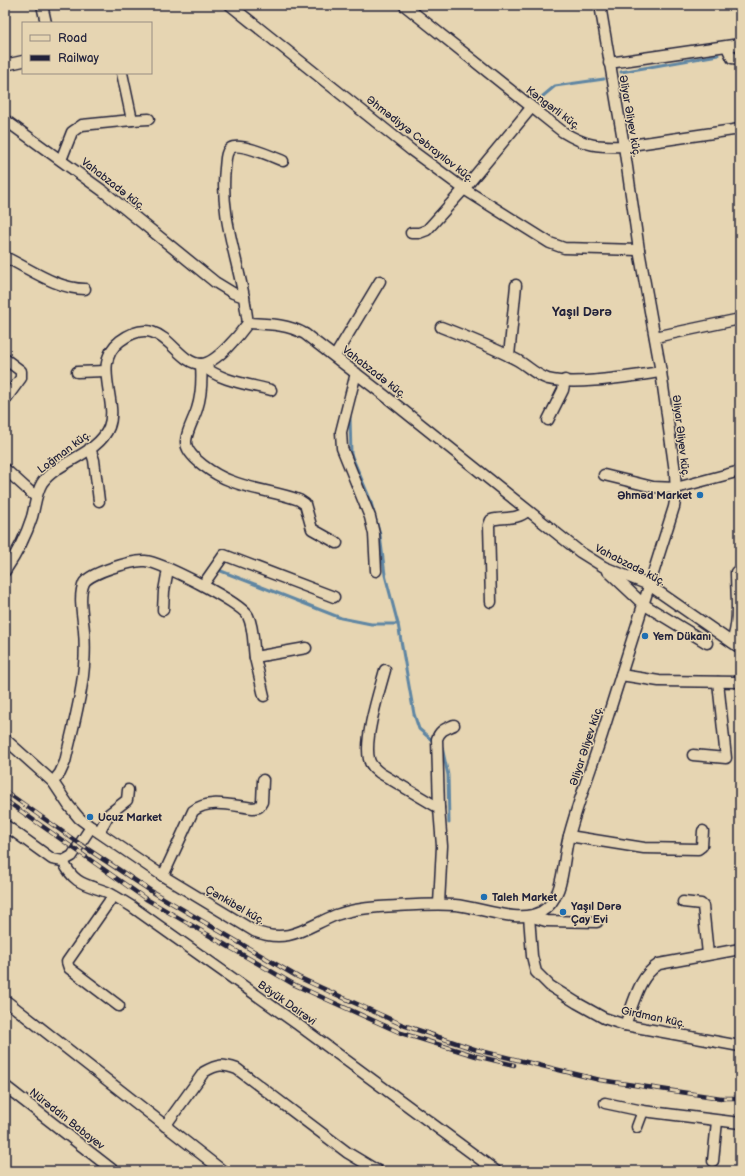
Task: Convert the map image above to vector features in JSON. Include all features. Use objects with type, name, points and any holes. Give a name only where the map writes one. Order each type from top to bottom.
[{"type":"street","points":[[42,5],[46,22]]},
{"type":"street","name":"Əhmədiyyə Cəbrayılov küç.","points":[[230,5],[411,150],[464,189],[522,226],[557,246],[564,248],[639,250]]},
{"type":"street","name":"Kəngərli küç.","points":[[404,5],[532,108],[563,132],[579,142],[590,146],[624,146],[740,129]]},
{"type":"street","name":"Əliyar Əliyev küç.","points":[[530,916],[541,912],[555,898],[569,836],[674,507],[676,488],[661,372],[639,250],[624,146],[600,5]]},
{"type":"street","points":[[609,63],[740,44]]},
{"type":"street","points":[[727,47],[732,58],[740,58]]},
{"type":"street","points":[[5,65],[22,61]]},
{"type":"street","points":[[122,74],[132,120]]},
{"type":"street","points":[[411,233],[419,233],[427,230],[464,189],[532,108]]},
{"type":"street","points":[[60,160],[72,132],[82,125],[149,119]]},
{"type":"street","name":"Vahabzadə küç.","points":[[5,120],[103,191],[216,282],[233,293],[244,297]]},
{"type":"street","points":[[283,161],[239,146],[231,148],[227,154],[223,198],[227,227],[238,263],[248,323],[218,356],[209,362],[201,364],[201,392],[198,408],[186,439],[186,449],[192,456],[215,473],[231,481],[299,500],[305,504],[312,529],[336,543]]},
{"type":"street","points":[[5,257],[63,286],[74,289],[85,289]]},
{"type":"street","points":[[334,356],[380,281]]},
{"type":"street","points":[[509,356],[516,285]]},
{"type":"street","points":[[655,337],[740,319]]},
{"type":"street","name":"Vahabzadə küç.","points":[[248,323],[293,328],[334,356],[580,552],[604,567],[649,585],[736,645]]},
{"type":"street","points":[[441,327],[520,361],[536,374],[549,379],[597,380],[661,372]]},
{"type":"street","name":"Loğman küç.","points":[[5,571],[28,530],[36,497],[42,482],[102,438],[111,421],[106,371],[109,355],[114,347],[129,335],[141,332],[153,332],[162,336],[191,361],[201,364],[210,372],[271,390]]},
{"type":"street","points":[[5,359],[21,371],[21,378],[5,400]]},
{"type":"street","points":[[77,372],[106,371]]},
{"type":"street","points":[[356,374],[341,432],[342,448],[370,517],[374,534],[376,571]]},
{"type":"street","points":[[548,420],[563,390],[565,380]]},
{"type":"street","points":[[90,448],[94,460],[99,501]]},
{"type":"street","points":[[5,469],[36,497]]},
{"type":"street","points":[[604,475],[653,487],[676,488],[740,471]]},
{"type":"street","points":[[491,602],[489,525],[491,520],[516,517],[523,515],[527,511]]},
{"type":"street","points":[[203,585],[224,555],[334,597]]},
{"type":"street","points":[[53,782],[60,773],[65,762],[83,686],[86,665],[86,647],[81,598],[85,581],[91,576],[133,562],[146,561],[203,585],[242,609],[248,616],[264,696]]},
{"type":"street","points":[[604,567],[643,604],[707,643]]},
{"type":"street","points":[[163,610],[164,591],[168,569]]},
{"type":"street","points":[[736,572],[736,645]]},
{"type":"street","points":[[255,657],[306,648]]},
{"type":"street","points":[[385,670],[370,731],[369,759],[372,766],[380,773],[439,808]]},
{"type":"street","points":[[621,675],[659,681],[740,682]]},
{"type":"street","points":[[693,755],[726,758],[718,682]]},
{"type":"street","points":[[439,904],[442,846],[439,808],[437,739],[442,730],[454,725]]},
{"type":"street","name":"Çənkibel küç.","points":[[5,739],[53,782],[79,818],[163,876],[254,932],[278,936],[299,933],[339,914],[358,910],[439,904],[470,907],[513,915],[530,916],[546,921],[597,922]]},
{"type":"street","points":[[163,876],[193,811],[200,805],[209,803],[253,808],[260,807],[262,802],[263,780]]},
{"type":"street","points":[[5,825],[52,859],[63,861],[72,856],[110,814],[127,800],[128,790]]},
{"type":"street","points":[[569,836],[644,848],[698,849],[702,846],[703,831]]},
{"type":"street","name":"Böyük Dairəvi","points":[[63,861],[67,871],[79,882],[113,896],[131,906],[297,1024],[496,1171]]},
{"type":"street","points":[[113,896],[66,962],[70,968],[119,1006]]},
{"type":"street","points":[[683,902],[700,904],[703,906],[708,954]]},
{"type":"street","name":"Girdman küç.","points":[[530,916],[533,964],[536,972],[542,980],[577,1004],[604,1018],[625,1025],[740,1046]]},
{"type":"street","points":[[625,1025],[643,979],[650,970],[659,964],[708,954],[740,950]]},
{"type":"street","points":[[5,1000],[223,1171]]},
{"type":"street","points":[[165,1126],[204,1072],[223,1064],[236,1069],[348,1154],[378,1171]]},
{"type":"street","name":"Nürəddin Babayev","points":[[5,1086],[114,1171]]},
{"type":"street","points":[[604,1103],[643,1111],[717,1122],[740,1123]]},
{"type":"street","points":[[637,1128],[643,1111]]},
{"type":"street","points":[[713,1161],[717,1122]]},
{"type":"waterway","points":[[621,72],[718,55]]},
{"type":"waterway","points":[[537,101],[555,86],[604,79]]},
{"type":"waterway","points":[[350,417],[351,454],[370,499],[380,535],[385,575],[398,624],[414,714],[419,729],[433,741]]},
{"type":"waterway","points":[[221,571],[341,618],[371,624],[398,624]]},
{"type":"waterway","points":[[442,747],[448,775],[449,823]]},
{"type":"railway","points":[[5,791],[80,844],[151,891],[298,977],[403,1025],[477,1050],[600,1080],[721,1098],[740,1098]]},
{"type":"railway","points":[[5,800],[146,899],[295,985],[401,1033],[476,1056],[514,1065]]},
{"type":"place","name":"Əhməd Market","points":[[700,495]]},
{"type":"place","name":"Yem Dükanı","points":[[645,636]]},
{"type":"place","name":"Ucuz Market","points":[[90,817]]},
{"type":"place","name":"Taleh Market","points":[[484,897]]},
{"type":"place","name":"Yaşıl Dərə Çay Evi","points":[[563,912]]},
{"type":"district","name":"Yaşıl Dərə","points":[[582,312]]}]
